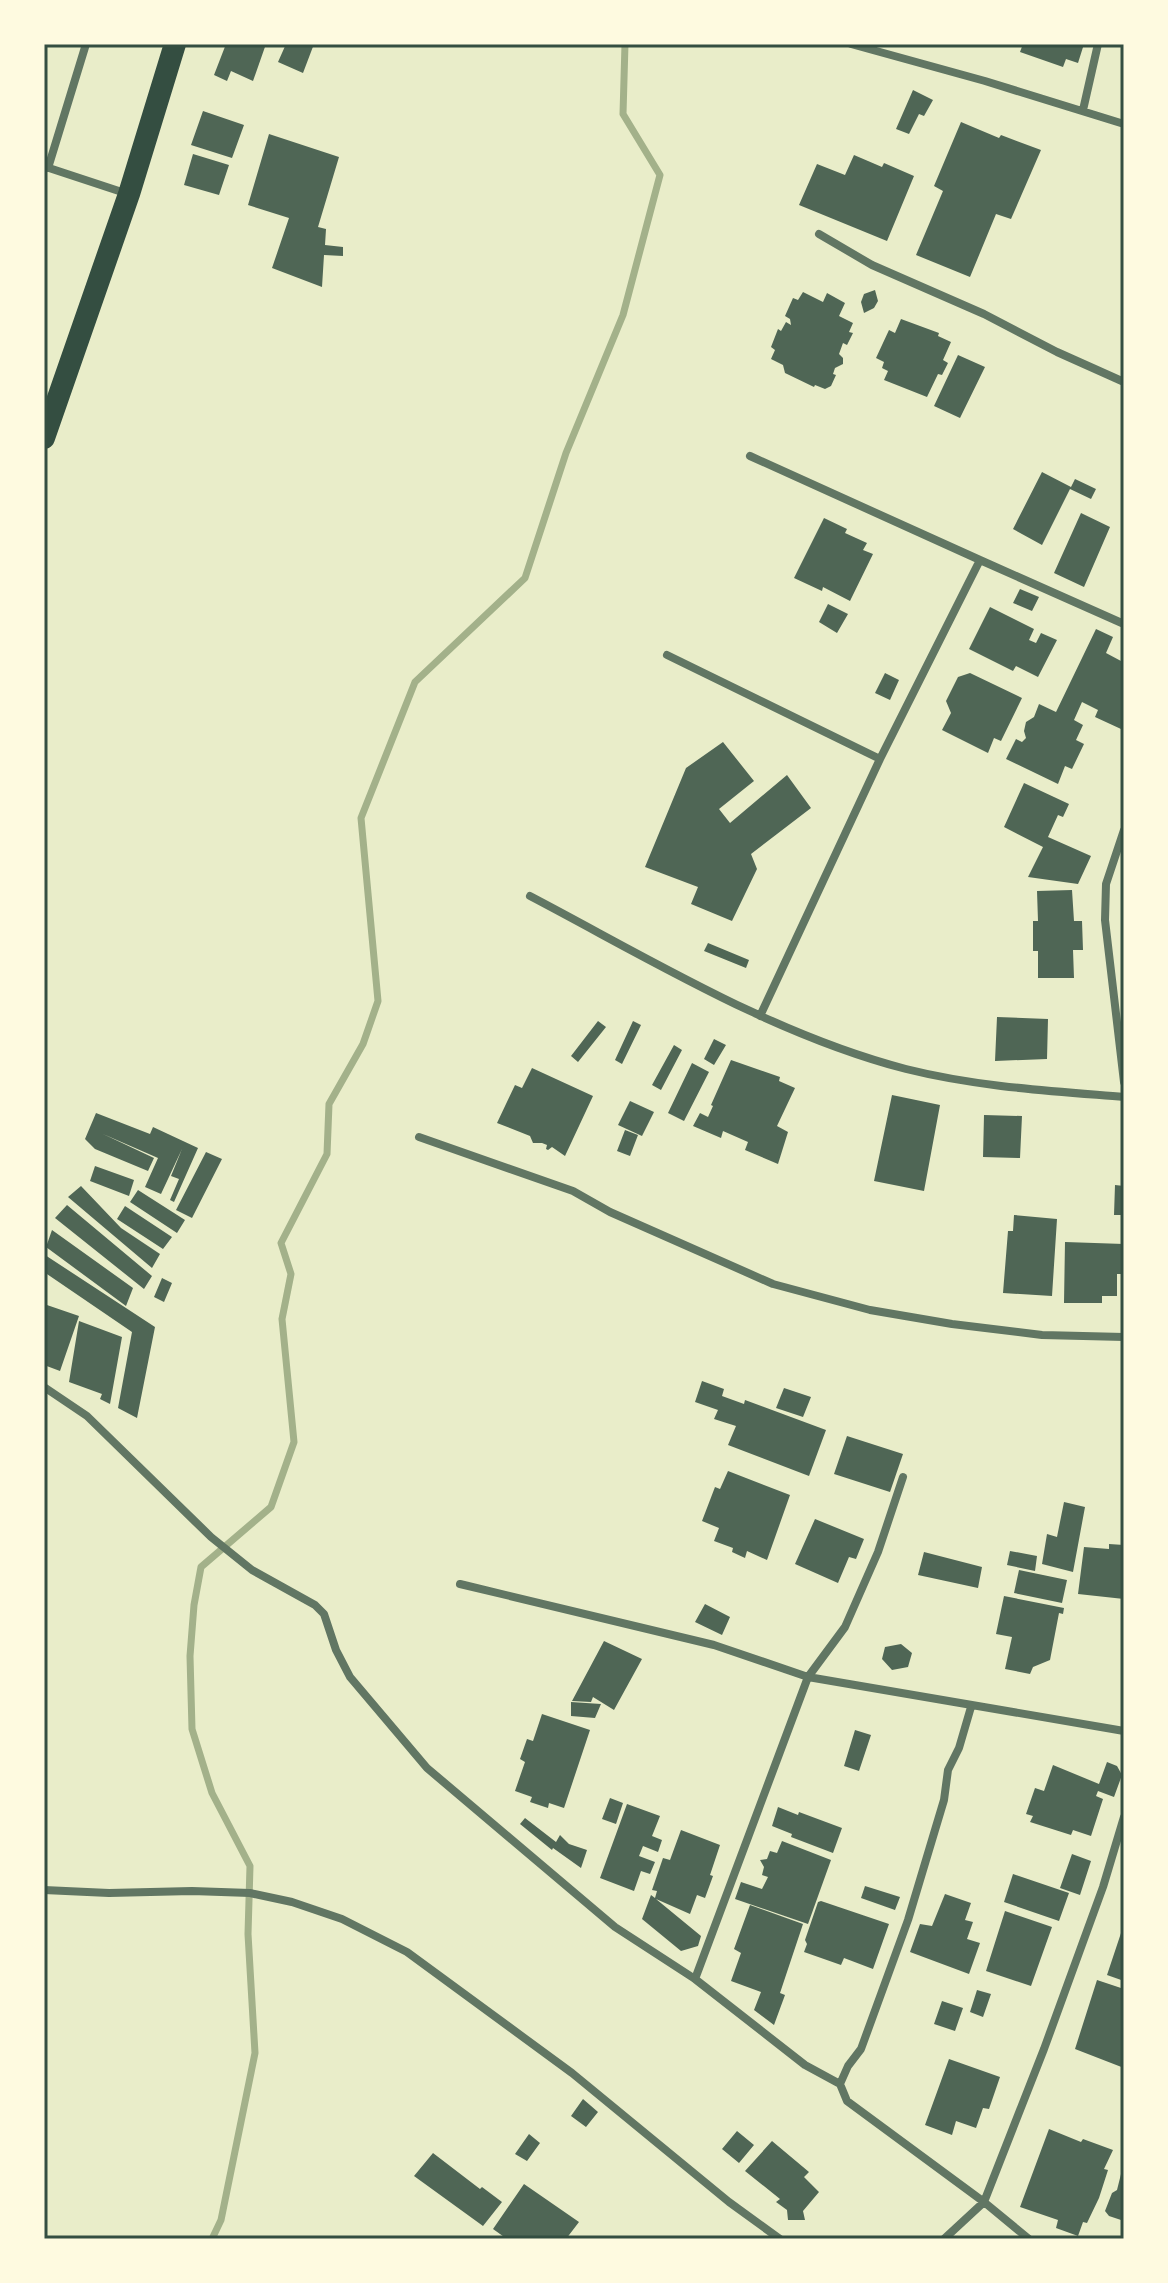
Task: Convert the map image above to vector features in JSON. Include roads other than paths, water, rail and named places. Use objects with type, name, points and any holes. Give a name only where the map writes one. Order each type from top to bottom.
[{"type":"highway","points":[[44,438],[129,194],[175,44]]},
{"type":"street","points":[[86,44],[46,167],[129,194]]},
{"type":"street","points":[[851,44],[1124,124]]},
{"type":"street","points":[[1083,110],[1098,44]]},
{"type":"street","points":[[819,234],[872,265],[984,314],[1124,382]]},
{"type":"street","points":[[750,456],[1124,624]]},
{"type":"street","points":[[760,1016],[880,759],[980,560]]},
{"type":"street","points":[[667,655],[880,759]]},
{"type":"street","points":[[1124,830],[1106,884],[1105,920],[1124,1082]]},
{"type":"street","points":[[530,896],[760,1016],[830,1045],[906,1068],[991,1086],[1124,1097]]},
{"type":"street","points":[[419,1137],[573,1191],[610,1212],[773,1284],[870,1310],[952,1324],[1042,1335],[1124,1337]]},
{"type":"street","points":[[44,1387],[87,1416],[211,1537],[252,1570],[315,1605],[324,1614],[336,1650],[350,1677],[427,1768],[615,1927],[695,1979],[805,2065],[840,2084],[847,2101],[1029,2239]]},
{"type":"street","points":[[695,1979],[808,1677],[845,1627],[878,1552],[903,1477]]},
{"type":"street","points":[[460,1584],[714,1645],[808,1677],[1124,1731]]},
{"type":"street","points":[[840,2084],[848,2066],[861,2049],[908,1920],[944,1800],[948,1770],[959,1748],[971,1707]]},
{"type":"street","points":[[944,2239],[984,2202],[1103,1887],[1124,1817]]},
{"type":"street","points":[[44,1890],[250,1893],[292,1902],[342,1919],[407,1952],[572,2073],[729,2202],[780,2239]]},
{"type":"waterway","points":[[212,2239],[221,2220],[255,2053],[248,1934],[250,1866],[212,1793],[192,1729],[190,1656],[201,1567],[271,1507],[294,1442],[282,1319],[291,1274],[281,1243],[327,1154],[329,1104],[363,1044],[378,1001],[361,818],[415,682],[525,578],[566,453],[623,315],[660,175],[623,114],[625,44]]}]
